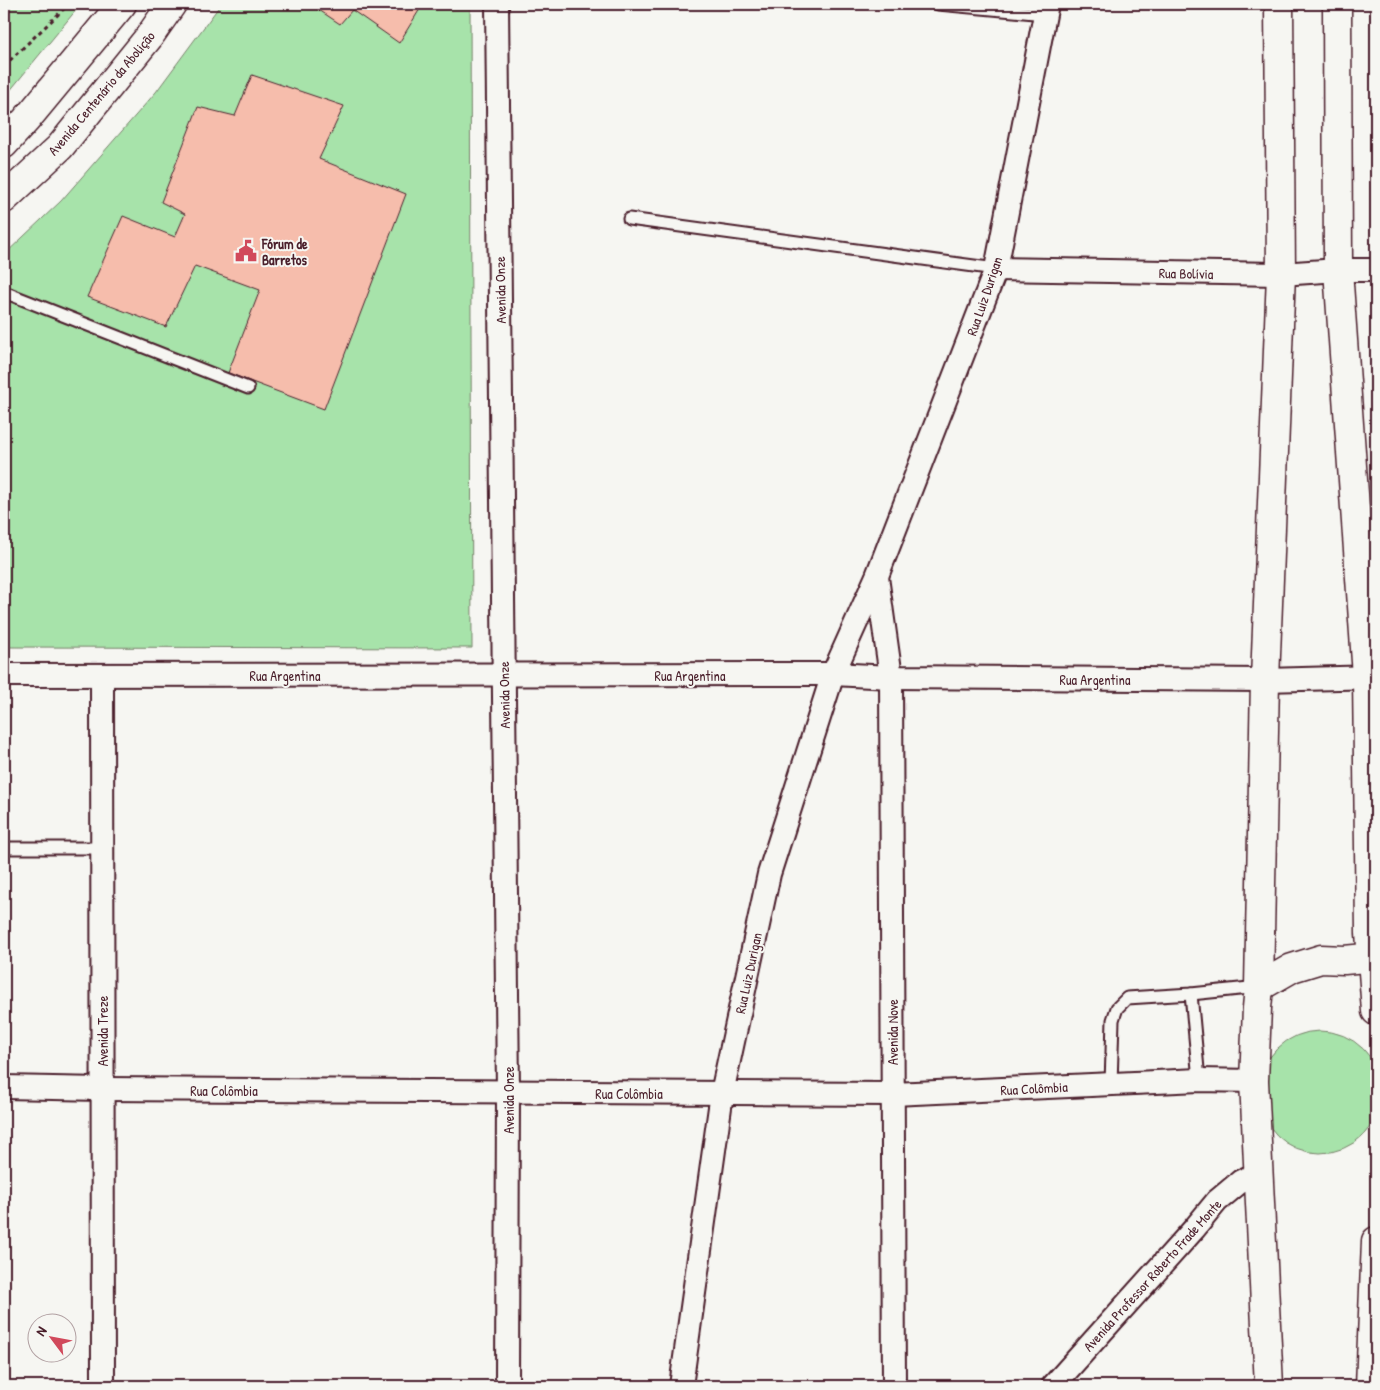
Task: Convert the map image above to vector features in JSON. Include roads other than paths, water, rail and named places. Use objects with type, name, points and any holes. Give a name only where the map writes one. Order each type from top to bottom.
[{"type":"main road","points":[[4,144],[122,4]]},
{"type":"main road","name":"Avenida Centenário da Abolição","points":[[4,199],[60,146],[149,36],[172,4]]},
{"type":"main road","points":[[1269,1386],[1254,1081],[1257,1008],[1260,987],[1266,680],[1280,274],[1279,4]]},
{"type":"main road","points":[[1337,4],[1338,270],[1372,677],[1370,934],[1374,957],[1376,1011]]},
{"type":"main road","points":[[1260,987],[1292,968],[1321,959],[1344,960],[1374,957]]},
{"type":"main road","points":[[1370,1386],[1376,1241]]},
{"type":"street","name":"Avenida Onze","points":[[497,4],[508,1092],[507,1386]]},
{"type":"street","name":"Rua Luiz Durigan","points":[[682,1386],[722,1093],[769,874],[834,674],[877,576],[996,269],[1046,9]]},
{"type":"street","name":"Rua Bolívia","points":[[996,269],[1280,274],[1338,270],[1376,270]]},
{"type":"street","name":"Rua Luiz Durigan","points":[[877,576],[891,678]]},
{"type":"street","name":"Rua Argentina","points":[[4,675],[834,674],[891,678],[1266,680],[1372,677]]},
{"type":"street","name":"Avenida Treze","points":[[102,675],[103,1386]]},
{"type":"street","name":"Avenida Nove","points":[[891,678],[894,1386]]},
{"type":"street","name":"Rua Colômbia","points":[[4,1087],[893,1094],[1199,1080],[1254,1081]]},
{"type":"street","name":"Avenida Professor Roberto Frade Monte","points":[[1053,1386],[1188,1236],[1217,1201],[1241,1181],[1259,1173]]},
{"type":"lane","points":[[938,4],[1046,9]]},
{"type":"lane","points":[[628,219],[996,269]]},
{"type":"lane","points":[[4,292],[248,388]]},
{"type":"lane","points":[[4,848],[101,848]]},
{"type":"lane","points":[[1111,1084],[1113,1020],[1117,1008],[1127,998],[1260,987]]},
{"type":"lane","points":[[1191,994],[1199,1080]]},
{"type":"place","name":"Fórum de Barretos","points":[[246,251]]}]
